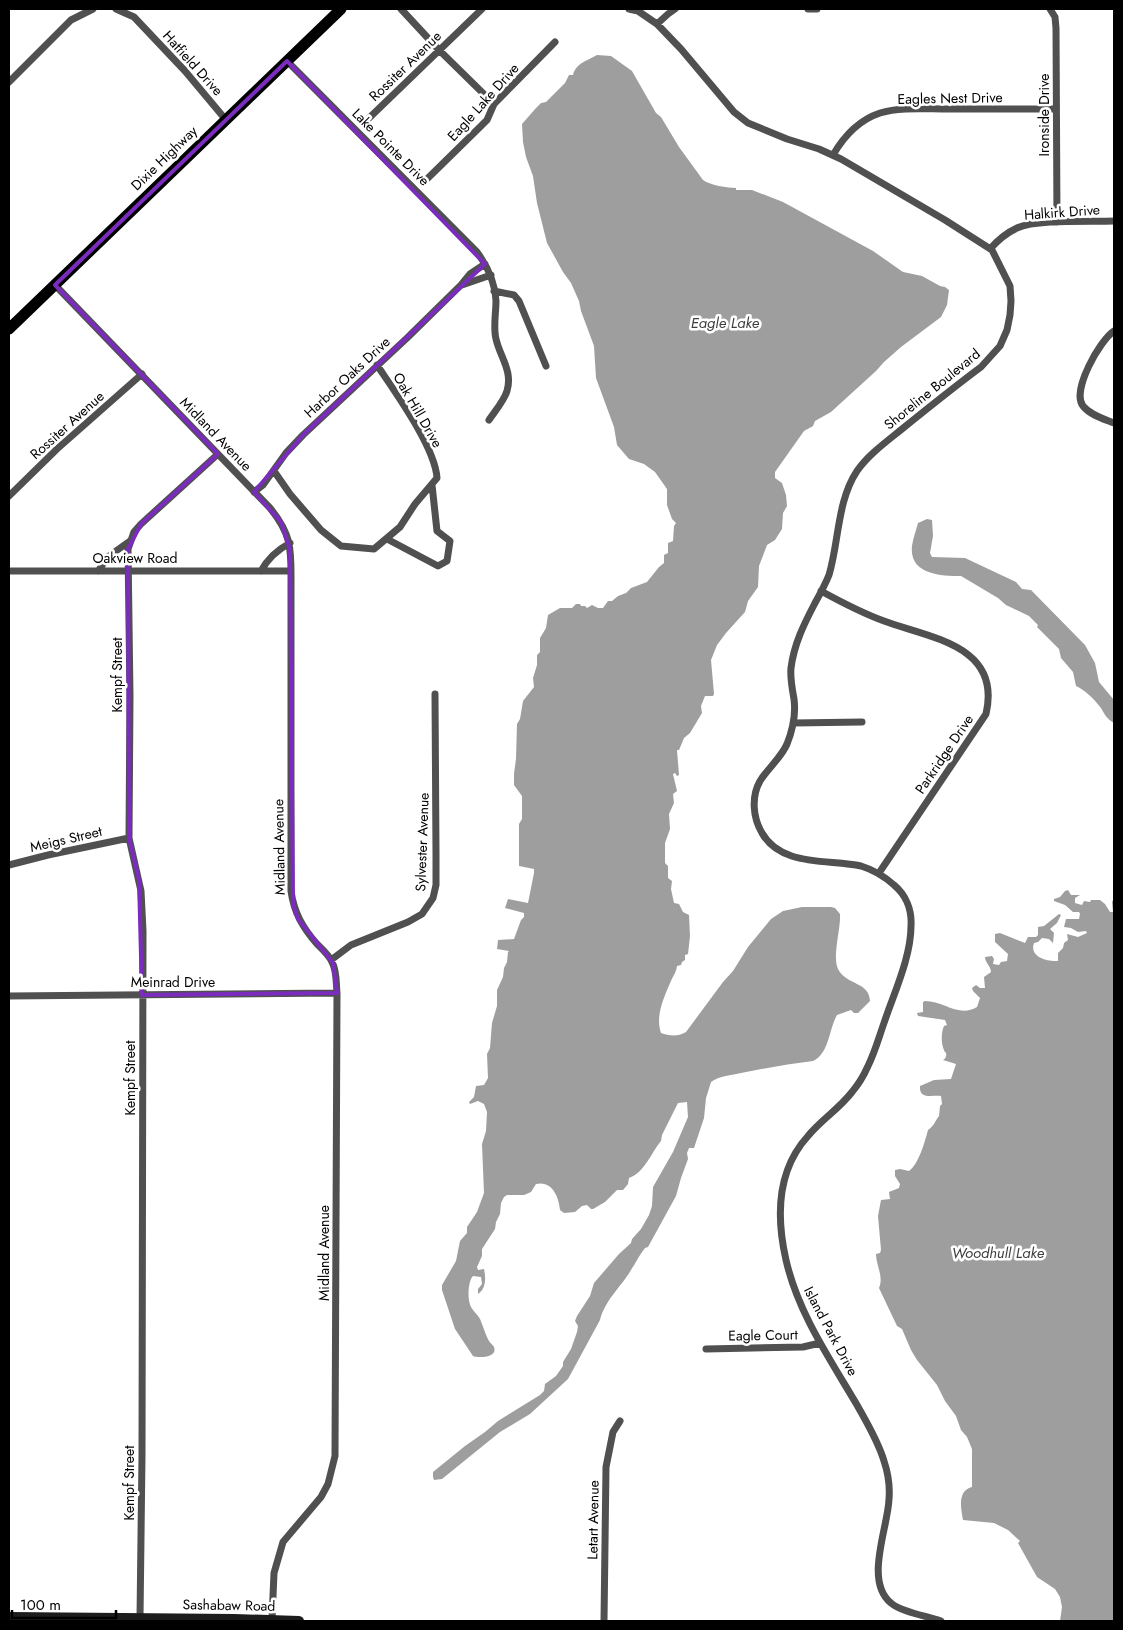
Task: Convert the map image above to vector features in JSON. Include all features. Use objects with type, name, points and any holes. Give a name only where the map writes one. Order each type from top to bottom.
[{"type":"main road","name":"Dixie Highway","points":[[9,329],[341,9]]},
{"type":"street","points":[[9,82],[71,20],[93,9]]},
{"type":"street","name":"Hatfield Drive","points":[[116,9],[134,17],[185,71],[226,120]]},
{"type":"street","points":[[401,9],[439,50],[494,104]]},
{"type":"street","name":"Rossiter Avenue","points":[[367,120],[482,9]]},
{"type":"street","name":"Shoreline Boulevard","points":[[629,9],[638,11],[657,24],[681,49],[734,112],[748,123],[833,155],[882,181],[938,215],[992,250],[1010,286],[1010,315],[1007,330],[1000,346],[981,367],[863,462],[855,474],[845,500],[834,557],[827,580],[800,634],[791,666],[790,676],[795,711],[794,723],[785,748],[760,782],[756,791],[754,804],[755,818],[760,831],[767,841],[777,849],[796,858],[858,866],[879,873]]},
{"type":"street","points":[[657,24],[675,9]]},
{"type":"street","points":[[808,9],[817,9]]},
{"type":"street","name":"Ironside Drive","points":[[1050,9],[1055,17],[1056,28],[1057,222]]},
{"type":"street","name":"Eagle Lake Drive","points":[[428,178],[487,120],[494,104],[555,42]]},
{"type":"street","name":"Lake Pointe Drive","points":[[287,61],[477,252],[485,264],[491,275],[496,299],[496,337],[506,364],[508,382],[503,400],[489,420]]},
{"type":"street","name":"Eagles Nest Drive","points":[[833,155],[841,141],[850,132],[862,122],[880,113],[918,109],[1056,109]]},
{"type":"street","name":"Halkirk Drive","points":[[990,249],[1000,238],[1019,227],[1039,223],[1114,221]]},
{"type":"street","name":"Harbor Oaks Drive","points":[[254,492],[263,485],[286,453],[303,435],[462,285],[470,274],[485,264]]},
{"type":"street","points":[[462,285],[491,275]]},
{"type":"street","name":"Midland Avenue","points":[[55,284],[282,522],[290,543],[291,892],[298,919],[331,960],[336,975],[337,993],[335,1456],[328,1484],[320,1497],[283,1542],[274,1573],[272,1619]]},
{"type":"street","points":[[494,291],[514,295],[519,301],[546,366]]},
{"type":"street","points":[[1114,331],[1108,335],[1099,348],[1084,377],[1080,388],[1079,400],[1088,411],[1114,423]]},
{"type":"street","name":"Oak Hill Drive","points":[[377,366],[403,404],[426,444],[436,468],[437,478],[432,485],[436,531],[450,542],[446,561],[438,566],[387,539]]},
{"type":"street","name":"Rossiter Avenue","points":[[9,496],[57,449],[142,374]]},
{"type":"street","points":[[98,571],[109,556],[130,541],[134,532],[141,524],[218,454]]},
{"type":"street","points":[[274,471],[290,494],[321,530],[342,546],[374,548],[400,527],[415,504],[432,485]]},
{"type":"street","name":"Kempf Street","points":[[130,541],[128,549],[129,838],[140,885],[142,904],[143,1297],[140,1618]]},
{"type":"street","points":[[261,571],[272,555],[290,543]]},
{"type":"street","name":"Oakview Road","points":[[9,571],[291,571]]},
{"type":"street","name":"Parkridge Drive","points":[[821,591],[874,618],[953,644],[969,654],[979,665],[988,688],[986,714],[879,873]]},
{"type":"street","name":"Sylvester Avenue","points":[[331,960],[351,945],[408,922],[422,914],[433,898],[436,884],[435,694]]},
{"type":"street","points":[[794,723],[862,722]]},
{"type":"street","name":"Meigs Street","points":[[9,865],[129,838]]},
{"type":"street","name":"Island Park Drive","points":[[879,873],[900,889],[907,900],[911,915],[912,928],[901,975],[868,1068],[854,1090],[824,1118],[796,1150],[785,1173],[782,1186],[781,1218],[786,1259],[795,1293],[820,1343],[868,1426],[884,1461],[889,1487],[889,1499],[879,1553],[878,1565],[881,1591],[887,1600],[895,1606],[941,1621]]},
{"type":"street","name":"Meinrad Drive","points":[[9,996],[337,993]]},
{"type":"street","name":"Eagle Court","points":[[706,1348],[803,1347],[820,1343]]},
{"type":"street","name":"Letart Avenue","points":[[604,1621],[606,1467],[613,1432],[620,1421]]},
{"type":"street","name":"Sashabaw Road","points":[[9,1617],[172,1620],[272,1619],[299,1621]]},
{"type":"highlighted area","points":[[287,61],[485,264],[303,435],[254,492],[281,522],[290,550],[293,905],[298,919],[333,963],[337,993],[142,995],[139,880],[129,838],[128,549],[141,524],[218,454],[55,285]]},
{"type":"water","name":"Eagle Lake","points":[[597,55],[611,56],[632,71],[656,113],[661,117],[679,147],[703,180],[714,185],[736,188],[736,190],[752,190],[783,202],[873,251],[903,272],[922,276],[949,290],[947,305],[941,317],[901,347],[831,412],[815,421],[813,426],[804,431],[775,472],[775,478],[782,483],[786,495],[787,506],[783,513],[782,529],[775,540],[767,545],[759,566],[758,587],[748,601],[745,612],[717,645],[711,660],[714,694],[713,696],[705,696],[701,706],[702,713],[690,733],[684,738],[679,750],[677,750],[679,775],[673,774],[677,791],[673,794],[674,803],[669,814],[670,829],[665,843],[665,863],[668,866],[668,878],[672,881],[671,889],[674,903],[679,904],[683,912],[689,915],[690,936],[688,954],[685,955],[685,960],[681,965],[677,966],[661,1007],[659,1027],[661,1033],[674,1036],[686,1032],[733,971],[748,947],[771,919],[783,911],[802,907],[831,907],[835,908],[840,914],[836,964],[842,974],[866,990],[870,1001],[858,1013],[854,1013],[851,1010],[837,1015],[826,1047],[818,1058],[813,1061],[730,1075],[711,1082],[706,1098],[704,1118],[694,1148],[689,1148],[687,1153],[688,1159],[676,1196],[648,1247],[643,1250],[606,1306],[568,1379],[530,1414],[500,1432],[442,1479],[434,1480],[433,1472],[498,1421],[540,1395],[544,1391],[545,1384],[556,1376],[563,1366],[563,1362],[571,1349],[577,1332],[578,1326],[575,1321],[577,1316],[590,1296],[594,1283],[631,1243],[649,1215],[652,1206],[653,1187],[673,1152],[688,1117],[687,1102],[678,1103],[662,1135],[661,1141],[644,1167],[629,1178],[628,1184],[623,1190],[617,1190],[605,1202],[593,1209],[587,1205],[582,1206],[575,1212],[564,1213],[560,1210],[554,1191],[542,1183],[536,1184],[531,1192],[524,1195],[507,1195],[504,1197],[495,1229],[482,1249],[482,1256],[477,1267],[478,1270],[484,1269],[484,1286],[478,1294],[478,1289],[482,1284],[481,1277],[473,1276],[469,1291],[471,1307],[480,1319],[489,1342],[494,1347],[494,1351],[487,1356],[473,1356],[455,1329],[442,1285],[456,1261],[460,1241],[467,1233],[467,1227],[477,1212],[484,1193],[482,1144],[486,1131],[487,1112],[484,1104],[478,1101],[470,1104],[469,1102],[474,1097],[476,1086],[484,1085],[488,1078],[487,1054],[490,1048],[492,1023],[497,1006],[497,990],[503,977],[509,951],[497,949],[498,940],[514,939],[524,917],[524,913],[505,908],[508,899],[528,903],[534,873],[534,869],[519,866],[519,824],[522,819],[522,796],[514,785],[517,724],[520,719],[523,701],[534,687],[533,678],[537,665],[537,655],[540,652],[540,638],[546,628],[548,615],[560,608],[572,608],[576,604],[587,608],[592,605],[603,608],[608,601],[612,601],[631,588],[647,582],[664,563],[664,555],[668,553],[668,543],[673,541],[676,523],[672,519],[667,505],[667,489],[655,472],[644,464],[629,459],[617,445],[614,427],[596,378],[594,346],[571,283],[547,243],[537,203],[533,176],[523,142],[522,124],[541,103],[546,102],[565,83],[569,75],[573,75],[579,65]]},
{"type":"water","points":[[927,519],[932,520],[933,536],[930,553],[932,557],[965,558],[1016,582],[1022,589],[1031,590],[1085,645],[1095,663],[1099,682],[1114,700],[1114,723],[1106,717],[1093,699],[1076,686],[1073,672],[1061,658],[1059,649],[1029,616],[1006,605],[998,598],[961,576],[928,572],[915,562],[912,555],[914,537],[918,523]]},
{"type":"water","name":"Woodhull Lake","points":[[1068,890],[1071,895],[1080,895],[1075,898],[1075,903],[1082,905],[1084,901],[1100,900],[1110,912],[1113,912],[1112,902],[1114,898],[1114,1621],[1060,1621],[1062,1607],[1060,1597],[1055,1589],[1037,1577],[1018,1543],[1020,1541],[1008,1530],[994,1523],[963,1520],[962,1496],[967,1489],[972,1487],[972,1449],[967,1437],[961,1430],[956,1416],[945,1401],[937,1385],[917,1360],[902,1329],[897,1326],[879,1288],[881,1280],[876,1258],[876,1254],[880,1253],[881,1250],[878,1216],[881,1200],[890,1199],[889,1192],[899,1188],[900,1184],[895,1176],[895,1170],[909,1171],[913,1168],[921,1152],[928,1130],[939,1116],[942,1104],[941,1096],[924,1095],[920,1090],[920,1086],[934,1080],[951,1079],[956,1064],[943,1060],[946,1055],[942,1038],[942,1031],[944,1026],[947,1025],[945,1020],[918,1016],[917,1013],[923,1012],[923,1002],[925,1001],[964,1011],[977,1007],[980,998],[972,988],[976,985],[980,988],[985,988],[984,977],[991,972],[985,957],[992,956],[994,959],[993,964],[999,965],[1001,962],[1007,961],[1008,954],[995,942],[995,934],[1000,933],[1025,943],[1028,937],[1036,937],[1038,935],[1038,927],[1044,926],[1059,914],[1061,915],[1057,923],[1050,929],[1054,933],[1053,943],[1049,939],[1042,938],[1034,943],[1033,948],[1036,955],[1040,958],[1058,961],[1058,953],[1068,940],[1067,934],[1078,937],[1087,933],[1086,931],[1078,932],[1064,927],[1066,919],[1079,919],[1080,914],[1054,901],[1054,899],[1060,897]]}]
